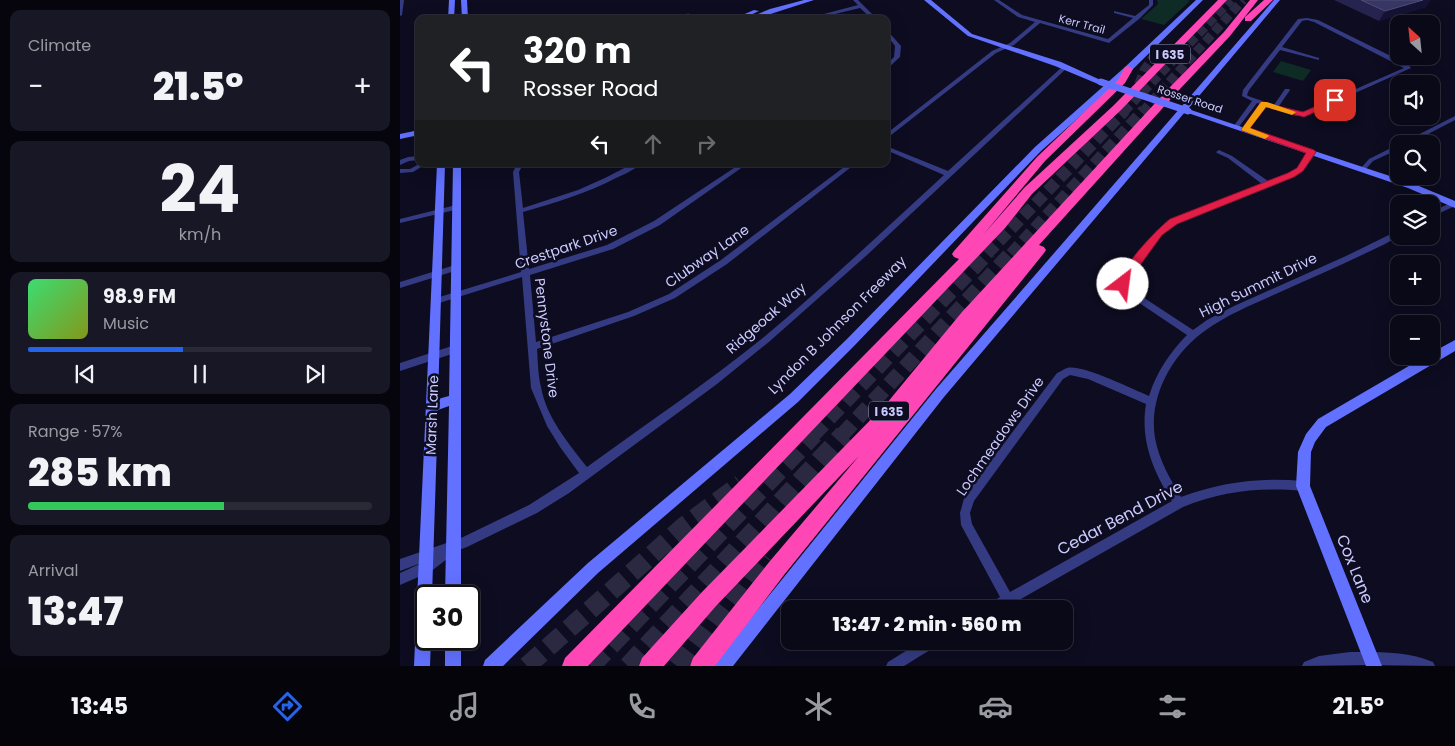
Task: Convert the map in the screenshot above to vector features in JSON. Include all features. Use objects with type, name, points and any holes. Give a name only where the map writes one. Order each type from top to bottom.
[{"type":"highway","points":[[1154,56],[1210,0]]},
{"type":"highway","name":"I 635","points":[[573,666],[1000,225],[1028,192],[1117,108],[1223,0]]},
{"type":"highway","name":"I 635","points":[[650,666],[709,599],[892,408],[967,316],[1175,88],[1227,34],[1254,0]]},
{"type":"highway","points":[[1175,88],[1190,81],[1204,69],[1248,20],[1269,0]]},
{"type":"highway","points":[[938,288],[944,270],[1021,181],[1069,130],[1122,81],[1128,69]]},
{"type":"highway","points":[[701,666],[777,568],[1039,250],[1060,214]]},
{"type":"main road","points":[[451,15],[452,0]]},
{"type":"main road","points":[[464,0],[464,15]]},
{"type":"main road","points":[[747,15],[794,0]]},
{"type":"main road","points":[[759,15],[812,0]]},
{"type":"main road","name":"Rosser Road","points":[[927,0],[966,33],[1065,67],[1102,82],[1426,191],[1455,204]]},
{"type":"main road","name":"Lyndon B Johnson Freeway","points":[[496,663],[593,568],[794,398],[851,342],[1038,148],[1128,69],[1200,0]]},
{"type":"main road","points":[[722,666],[940,392],[1277,0]]},
{"type":"main road","points":[[400,131],[415,128]]},
{"type":"main road","points":[[400,136],[415,133]]},
{"type":"main road","name":"Marsh Lane","points":[[422,666],[441,167]]},
{"type":"main road","name":"Marsh Lane","points":[[453,585],[457,167]]},
{"type":"main road","points":[[438,241],[456,236]]},
{"type":"main road","name":"Cox Lane","points":[[1373,663],[1303,486],[1302,457],[1312,432],[1322,423],[1455,345]]},
{"type":"main road","points":[[432,407],[454,399]]},
{"type":"main road","points":[[453,650],[453,666]]},
{"type":"street","points":[[855,0],[870,15]]},
{"type":"street","name":"Kerr Trail","points":[[996,0],[1016,14],[1038,22],[1109,41],[1137,18],[1151,4],[1151,0]]},
{"type":"street","points":[[400,15],[402,2]]},
{"type":"street","points":[[824,15],[862,6]]},
{"type":"street","points":[[1116,12],[1137,18]]},
{"type":"street","points":[[1300,20],[1316,21],[1408,68],[1304,114],[1255,101],[1246,97],[1244,93],[1300,20]]},
{"type":"street","points":[[890,134],[994,52],[1012,44],[1038,22]]},
{"type":"street","points":[[890,34],[896,41],[898,51],[894,61],[890,64]]},
{"type":"street","points":[[1279,48],[1317,58]]},
{"type":"street","name":"Ridgeoak Way","points":[[400,579],[453,547],[533,509],[586,474],[735,365],[864,253],[1065,67]]},
{"type":"street","points":[[1276,107],[1287,90]]},
{"type":"street","points":[[1240,128],[1255,101]]},
{"type":"street","points":[[1240,128],[1264,104]]},
{"type":"street","points":[[1420,135],[1455,118]]},
{"type":"street","points":[[890,150],[948,174]]},
{"type":"street","points":[[1363,169],[1371,160],[1390,150]]},
{"type":"street","points":[[1219,152],[1230,157],[1268,185]]},
{"type":"street","points":[[1193,334],[1126,290],[1123,284],[1125,278],[1159,233],[1166,227],[1174,222],[1297,172],[1311,152]]},
{"type":"street","points":[[400,163],[415,158]]},
{"type":"street","points":[[400,171],[415,170],[419,167]]},
{"type":"street","name":"Pennystone Drive","points":[[518,167],[516,172],[536,388],[544,414],[556,434],[586,474]]},
{"type":"street","points":[[520,211],[600,185],[632,167]]},
{"type":"street","name":"Crestpark Drive","points":[[436,301],[578,258],[623,241],[656,223],[740,167]]},
{"type":"street","name":"Clubway Lane","points":[[532,347],[631,314],[672,296],[724,262],[848,167]]},
{"type":"street","points":[[1440,211],[1455,204]]},
{"type":"street","points":[[400,221],[456,207]]},
{"type":"street","name":"High Summit Drive","points":[[1179,503],[1163,477],[1152,451],[1148,414],[1150,401],[1168,364],[1193,334],[1231,311],[1390,237]]},
{"type":"street","points":[[400,285],[455,268]]},
{"type":"street","points":[[400,367],[455,349]]},
{"type":"street","name":"Lochmeadows Drive","points":[[1007,600],[967,525],[964,513],[969,499],[1060,376],[1069,371],[1090,375],[1150,401]]},
{"type":"street","name":"Cedar Bend Drive","points":[[1007,600],[1179,503],[1221,488],[1240,485],[1270,483],[1303,486]]},
{"type":"street","name":"Ridgeoak Way","points":[[400,565],[426,562]]},
{"type":"street","points":[[892,666],[919,650]]},
{"type":"street","points":[[1308,666],[1338,660],[1373,663],[1406,661],[1429,666]]},
{"type":"green space","points":[[1157,0],[1190,1],[1164,25],[1141,19],[1158,4]]},
{"type":"green space","points":[[1281,61],[1311,70],[1303,81],[1273,72]]},
{"type":"building","points":[[1361,0],[1423,0],[1385,11]]},
{"type":"tunnel","points":[[1124,112],[1231,0]]},
{"type":"tunnel","points":[[1142,112],[1243,0]]},
{"type":"tunnel","points":[[1134,97],[1144,70],[1154,56]]},
{"type":"tunnel","points":[[987,254],[1125,110]]},
{"type":"tunnel","points":[[1011,254],[1144,110]]},
{"type":"tunnel","points":[[813,435],[989,252]]},
{"type":"tunnel","points":[[842,435],[1012,252]]},
{"type":"tunnel","points":[[591,666],[814,434]]},
{"type":"tunnel","points":[[628,666],[844,434]]},
{"type":"tunnel","points":[[527,666],[683,527],[741,484]]},
{"type":"tunnel","points":[[677,666],[763,554]]},
{"type":"slow traffic","points":[[1265,136],[1245,130],[1264,104],[1292,112]]},
{"type":"route","points":[[1123,284],[1125,278],[1159,233],[1166,227],[1174,222],[1291,175],[1300,169],[1311,152],[1245,130],[1264,104],[1296,114],[1304,114],[1335,100]]}]
